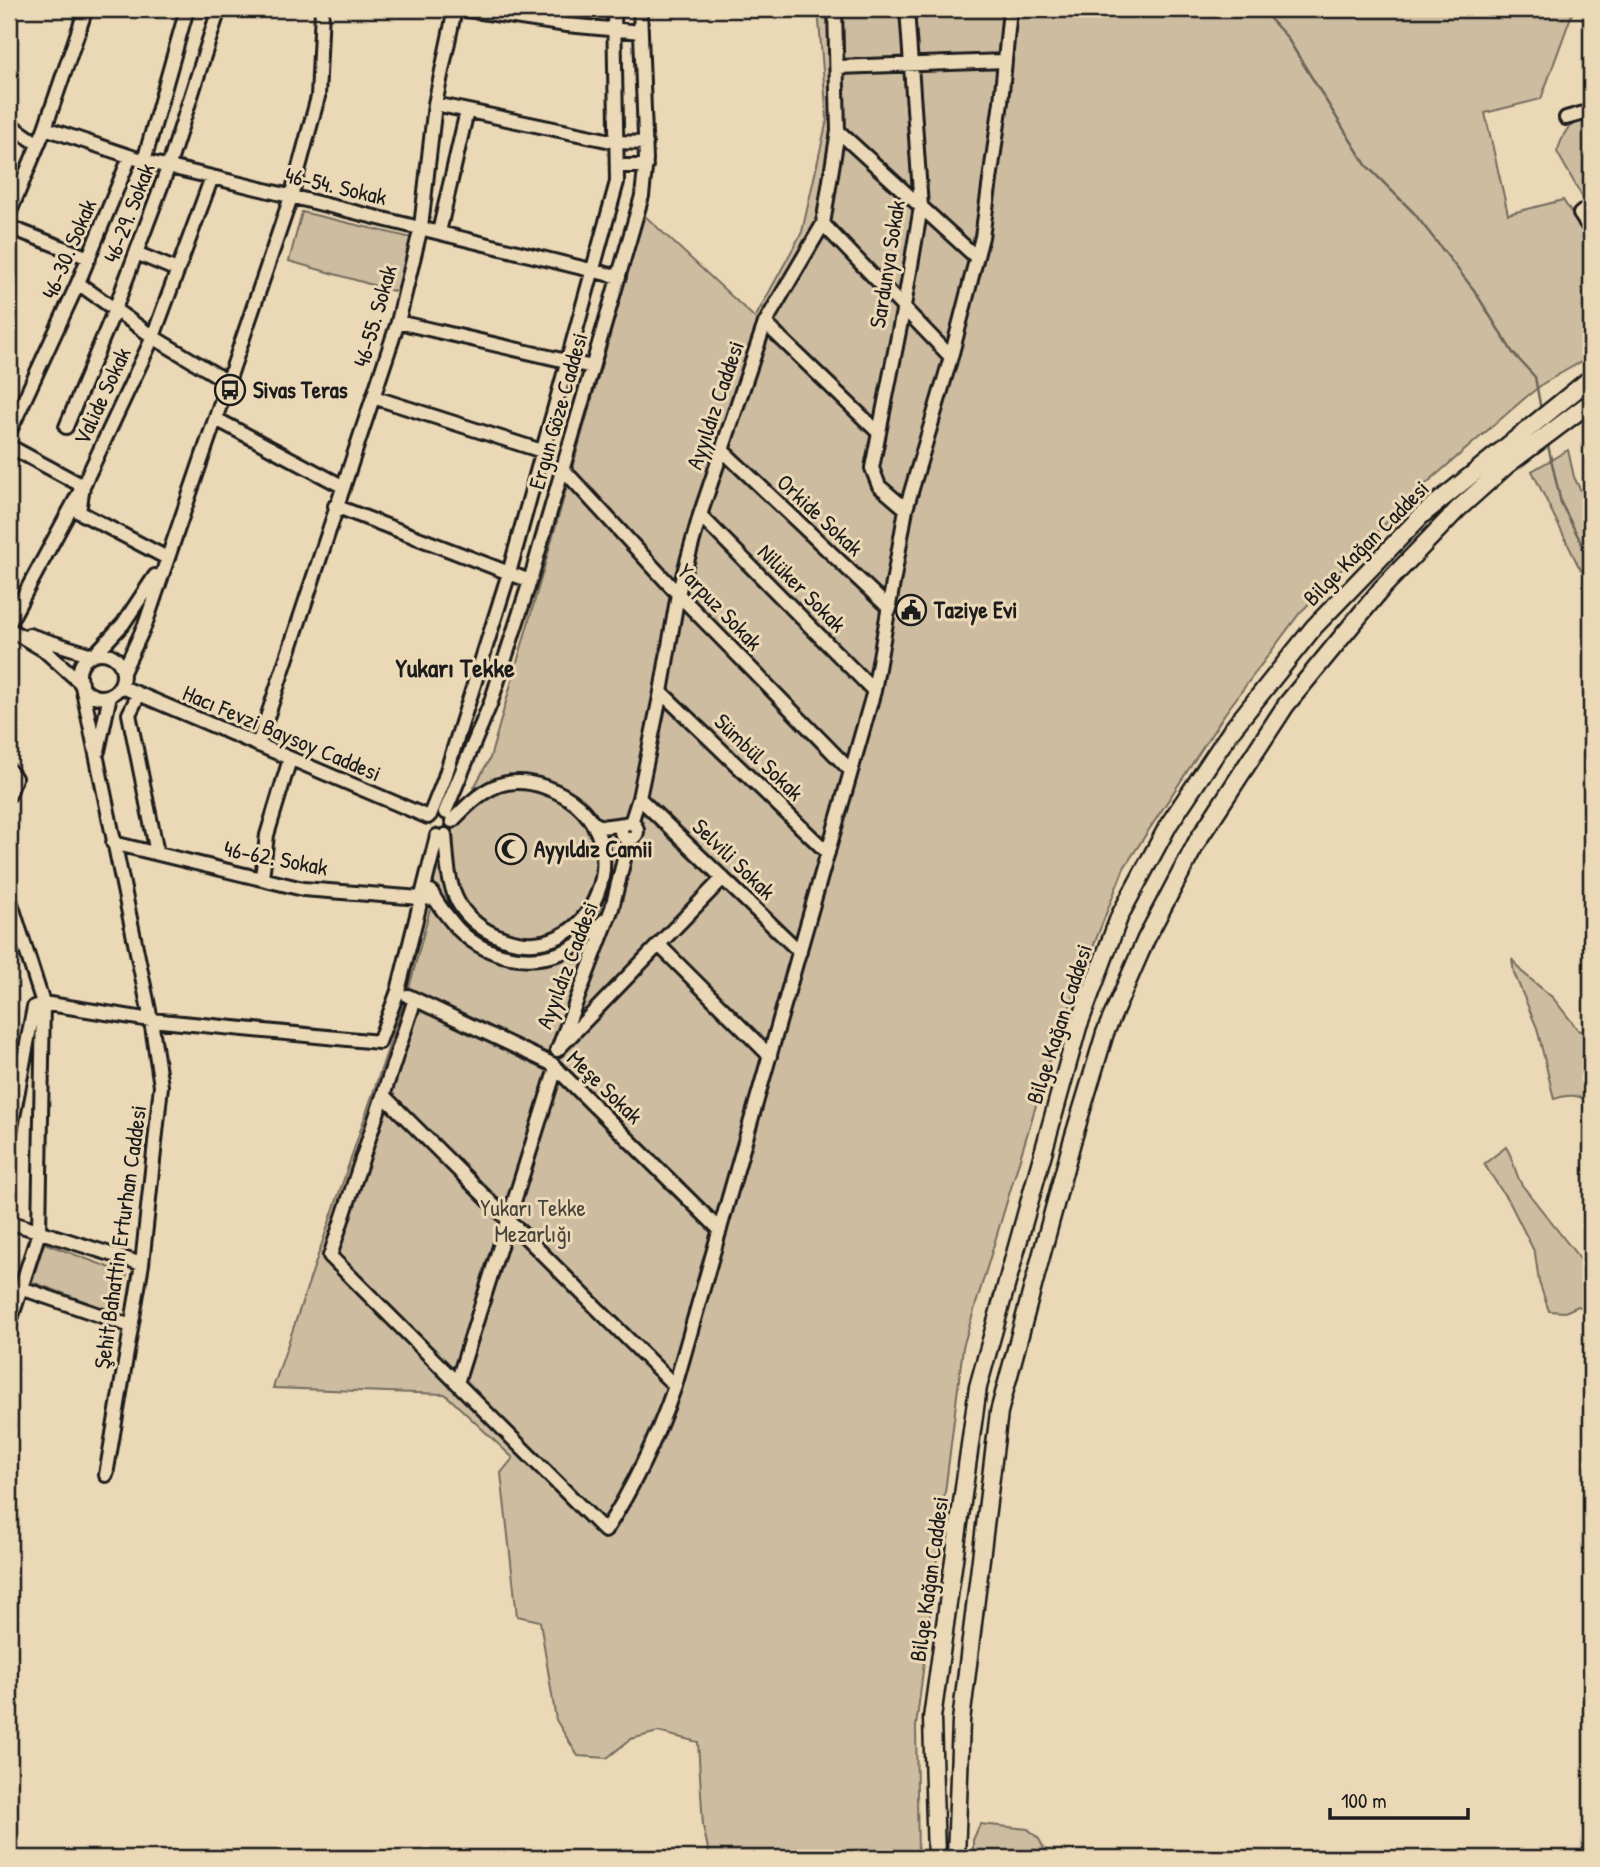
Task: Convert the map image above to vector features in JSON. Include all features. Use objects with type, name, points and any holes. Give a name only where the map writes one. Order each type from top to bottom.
[{"type":"main road","name":"Bilge Kağan Caddesi","points":[[936,1858],[932,1718],[978,1387],[1078,1027],[1120,915],[1168,824],[1231,732],[1314,627],[1422,515],[1591,378]]},
{"type":"main road","name":"Bilge Kağan Caddesi","points":[[956,1858],[961,1721],[999,1412],[1072,1142],[1105,1033],[1146,939],[1198,839],[1286,705],[1383,587],[1458,509],[1524,452],[1587,405]]},
{"type":"street","points":[[9,214],[45,128],[86,9]]},
{"type":"street","name":"46-29. Sokak","points":[[144,161],[187,9]]},
{"type":"street","name":"46-29. Sokak","points":[[66,427],[115,309],[168,168],[219,9]]},
{"type":"street","points":[[9,629],[44,650],[94,696],[115,691],[145,625],[291,197],[318,97],[322,9]]},
{"type":"street","name":"46-55. Sokak","points":[[258,745],[398,322],[421,227],[435,104],[455,9]]},
{"type":"street","points":[[461,9],[615,31],[641,32]]},
{"type":"street","name":"Ergun Göze Caddesi","points":[[429,816],[464,717],[509,573],[617,182],[614,9]]},
{"type":"street","name":"Ergun Göze Caddesi","points":[[449,817],[491,702],[530,581],[642,196],[646,143],[640,9]]},
{"type":"street","name":"Ayyıldız Caddesi","points":[[457,1383],[509,1220],[557,1050],[609,916],[626,829],[639,797],[678,594],[700,515],[765,323],[823,224],[838,131],[835,9]]},
{"type":"street","name":"Sardunya Sokak","points":[[906,509],[891,498],[874,477],[872,468],[904,306],[920,206],[907,9]]},
{"type":"street","points":[[415,999],[330,1256],[604,1531],[630,1492],[675,1386],[874,691],[906,509],[951,357],[982,237],[1010,9]]},
{"type":"street","points":[[838,67],[1005,61]]},
{"type":"street","points":[[435,104],[616,142],[646,143]]},
{"type":"street","points":[[439,232],[467,111]]},
{"type":"street","points":[[1566,118],[1591,111]]},
{"type":"street","points":[[9,124],[38,144]]},
{"type":"street","name":"46-54. Sokak","points":[[45,128],[168,168],[619,277]]},
{"type":"street","points":[[838,131],[976,257]]},
{"type":"street","name":"46-30. Sokak","points":[[9,432],[78,284],[130,157]]},
{"type":"street","points":[[617,166],[646,166]]},
{"type":"street","name":"Valide Sokak","points":[[9,623],[83,486],[153,337],[212,177]]},
{"type":"street","points":[[1591,205],[1580,214],[1591,230]]},
{"type":"street","points":[[823,224],[951,357]]},
{"type":"street","points":[[9,227],[89,258]]},
{"type":"street","points":[[136,253],[177,270]]},
{"type":"street","points":[[78,284],[153,337],[228,382]]},
{"type":"street","points":[[398,322],[592,367]]},
{"type":"street","points":[[765,323],[878,432]]},
{"type":"street","points":[[373,397],[542,451]]},
{"type":"street","points":[[216,419],[342,486]]},
{"type":"street","points":[[9,446],[83,486],[79,512],[167,558]]},
{"type":"street","name":"Orkide Sokak","points":[[722,450],[890,609]]},
{"type":"street","name":"Yarpuz Sokak","points":[[563,469],[678,594],[851,771]]},
{"type":"street","points":[[335,506],[530,581]]},
{"type":"street","name":"Nilüker Sokak","points":[[700,515],[874,691]]},
{"type":"street","points":[[81,685],[81,667],[139,604],[167,558]]},
{"type":"street","points":[[9,629],[93,655],[103,653],[111,656],[119,663],[123,673]]},
{"type":"street","name":"Şehit Bahattin Erturhan Caddesi","points":[[81,685],[151,1020],[161,1086],[142,1264],[106,1475]]},
{"type":"street","name":"Hacı Fevzi Baysoy Caddesi","points":[[115,691],[139,694],[429,816]]},
{"type":"street","name":"Şehit Bahattin Erturhan Caddesi","points":[[96,758],[115,691]]},
{"type":"street","name":"Sümbül Sokak","points":[[661,692],[828,853]]},
{"type":"street","points":[[139,694],[129,714],[157,853]]},
{"type":"street","points":[[470,695],[491,702]]},
{"type":"street","points":[[464,717],[482,723]]},
{"type":"street","points":[[262,878],[267,835],[290,759]]},
{"type":"street","points":[[9,770],[15,778],[9,794]]},
{"type":"street","points":[[449,817],[479,795],[508,783],[522,782],[558,792],[571,799],[592,822],[601,827],[626,829]]},
{"type":"street","name":"Selvili Sokak","points":[[639,797],[800,952]]},
{"type":"street","points":[[449,817],[436,811],[429,816],[428,829],[441,836],[450,877],[460,905],[475,923],[488,932],[513,941],[528,942],[552,939],[564,933],[582,920],[597,898],[604,876],[601,844],[592,822]]},
{"type":"street","points":[[9,1138],[34,1007],[43,1003],[151,1020],[379,1042],[428,898],[425,878],[441,836],[451,829],[449,817]]},
{"type":"street","points":[[601,844],[611,835],[626,829]]},
{"type":"street","name":"46-62. Sokak","points":[[113,843],[303,889],[428,898]]},
{"type":"street","points":[[557,1050],[723,878]]},
{"type":"street","points":[[9,897],[43,1003],[39,1232],[9,1325]]},
{"type":"street","points":[[428,898],[461,934],[477,946],[509,957],[550,956],[577,945],[609,916]]},
{"type":"street","points":[[659,945],[770,1056]]},
{"type":"street","name":"Meşe Sokak","points":[[398,991],[554,1066],[720,1230]]},
{"type":"street","points":[[384,1096],[675,1386]]},
{"type":"street","points":[[9,1222],[142,1264]]},
{"type":"street","points":[[21,1288],[131,1326]]},
{"type":"green space","name":"Yukarı Tekke Mezarlığı","points":[[818,9],[1584,9],[1573,11],[1541,99],[1485,113],[1508,214],[1563,200],[1591,243],[1591,356],[1544,383],[1413,495],[1299,614],[1226,712],[1124,868],[1053,1049],[963,1347],[916,1727],[918,1858],[710,1858],[703,1826],[698,1742],[658,1732],[631,1739],[607,1758],[578,1756],[556,1720],[540,1621],[517,1616],[501,1473],[513,1458],[445,1394],[273,1388],[411,981],[431,905],[436,858],[490,758],[644,215],[755,318],[802,232],[827,120]]},
{"type":"green space","points":[[1591,118],[1591,194],[1584,200],[1557,152],[1562,138],[1571,126]]},
{"type":"green space","points":[[302,212],[412,238],[397,292],[289,261]]},
{"type":"green space","points":[[1568,450],[1574,477],[1591,511],[1591,582],[1578,565],[1532,471]]},
{"type":"green space","points":[[1512,959],[1521,971],[1553,998],[1579,1031],[1591,1030],[1591,1103],[1573,1096],[1554,1099],[1537,1028],[1514,973]]},
{"type":"green space","points":[[1506,1147],[1522,1185],[1591,1273],[1591,1311],[1578,1306],[1565,1312],[1549,1311],[1539,1282],[1535,1253],[1511,1205],[1484,1164]]},
{"type":"green space","points":[[44,1243],[127,1274],[117,1313],[32,1282]]},
{"type":"green space","points":[[980,1824],[1028,1829],[1039,1839],[1049,1858],[973,1858],[973,1840]]},
{"type":"waterway","points":[[1261,9],[1286,36],[1366,165],[1414,213],[1474,290],[1513,353],[1535,377],[1541,410]]},
{"type":"waterway","points":[[1547,441],[1561,503],[1591,562]]},
{"type":"place","name":"Sivas Teras","points":[[230,390]]},
{"type":"place","name":"Taziye Evi","points":[[911,610]]},
{"type":"place","name":"Ayyıldız Camii","points":[[511,849]]},
{"type":"district","name":"Yukarı Tekke","points":[[455,668]]}]
